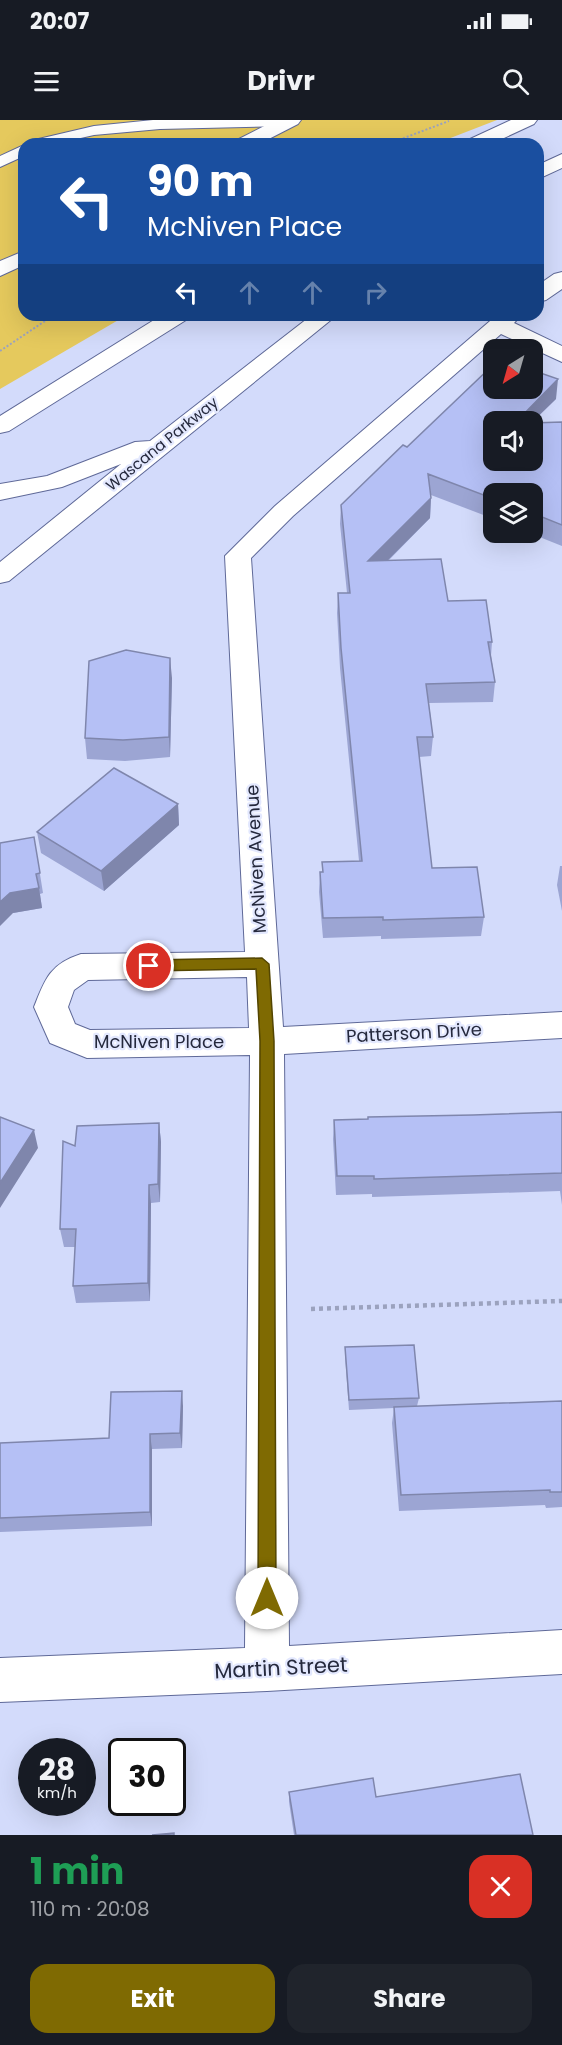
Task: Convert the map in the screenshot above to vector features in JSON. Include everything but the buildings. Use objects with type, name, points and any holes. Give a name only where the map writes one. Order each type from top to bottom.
[{"type":"street","points":[[256,138],[290,120]]},
{"type":"street","points":[[488,138],[527,120]]},
{"type":"street","points":[[544,169],[562,160]]},
{"type":"street","points":[[0,269],[18,260]]},
{"type":"street","points":[[544,291],[562,279]]},
{"type":"street","points":[[0,426],[167,321]]},
{"type":"street","name":"Wascana Parkway","points":[[0,575],[318,321]]},
{"type":"street","name":"McNiven Avenue","points":[[267,1669],[267,1041],[238,556],[293,503],[502,321]]},
{"type":"street","points":[[507,321],[562,355]]},
{"type":"street","points":[[0,492],[53,482],[172,436]]},
{"type":"street","name":"McNiven Place","points":[[262,964],[81,967],[60,982],[51,1008],[62,1033],[87,1044],[267,1041]]},
{"type":"street","name":"Patterson Drive","points":[[267,1041],[562,1025]]},
{"type":"street","name":"Martin Street","points":[[0,1680],[267,1669],[562,1652]]},
{"type":"lane","points":[[51,138],[85,130],[151,124],[290,120]]},
{"type":"lane","points":[[0,162],[18,153]]},
{"type":"path","points":[[404,138],[453,120]]},
{"type":"path","points":[[0,351],[45,321]]},
{"type":"path","points":[[267,1311],[562,1302]]},
{"type":"shaded area","points":[[0,120],[497,120],[450,138],[18,138],[18,321],[117,321],[0,389]]},
{"type":"route","points":[[149,966],[262,964],[267,1041],[267,1598]]}]
